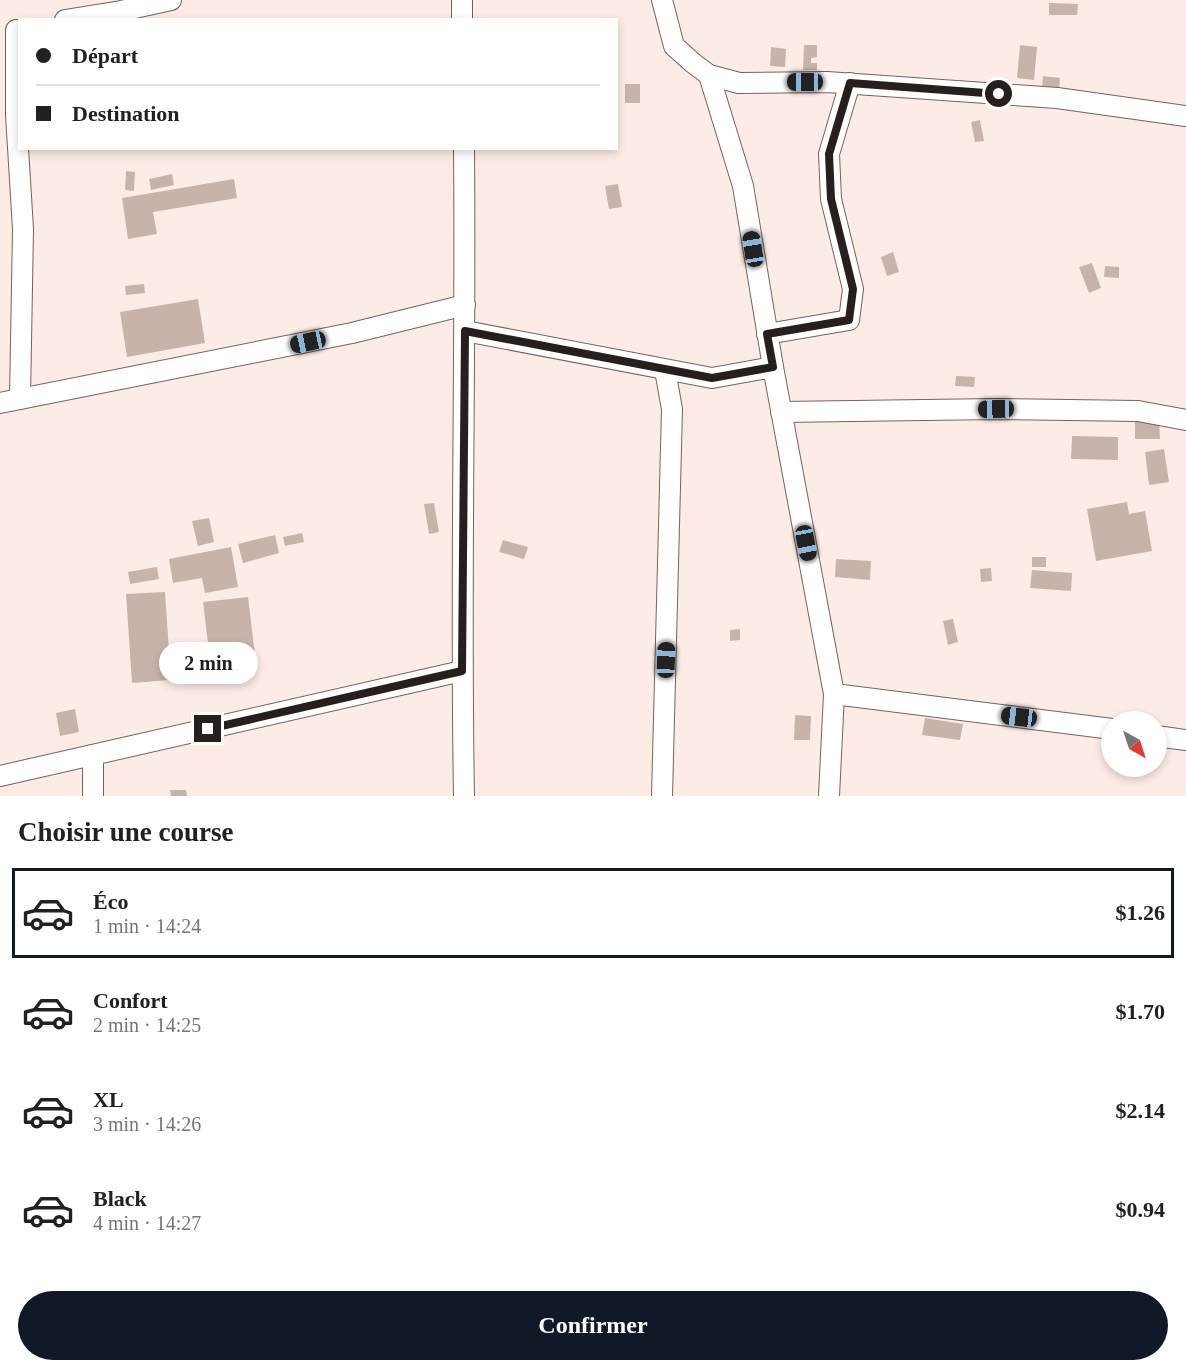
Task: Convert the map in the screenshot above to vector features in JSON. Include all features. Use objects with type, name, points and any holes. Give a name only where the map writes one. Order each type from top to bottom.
[{"type":"street","points":[[77,18],[171,0]]},
{"type":"street","points":[[462,0],[462,18]]},
{"type":"street","points":[[662,0],[674,46],[709,75],[739,83],[850,83],[1058,98],[1186,116]]},
{"type":"street","points":[[12,32],[18,149]]},
{"type":"street","points":[[709,75],[743,186],[767,334],[834,694],[829,796]]},
{"type":"street","points":[[767,334],[849,320],[853,289],[831,199],[829,154],[850,83]]},
{"type":"street","points":[[18,150],[23,230],[20,399]]},
{"type":"street","points":[[464,150],[462,671],[464,796]]},
{"type":"street","points":[[0,403],[352,333],[465,305]]},
{"type":"street","points":[[465,331],[712,378],[773,367]]},
{"type":"street","points":[[662,796],[672,409],[665,370]]},
{"type":"street","points":[[781,412],[996,409],[1138,411],[1186,420]]},
{"type":"street","points":[[0,776],[462,671]]},
{"type":"street","points":[[834,694],[1101,728]]},
{"type":"street","points":[[1167,737],[1186,740]]},
{"type":"street","points":[[93,755],[93,796]]},
{"type":"building","points":[[1049,3],[1078,4],[1077,15],[1049,15]]},
{"type":"building","points":[[804,45],[817,45],[817,57],[811,58],[811,63],[817,63],[817,70],[803,70]]},
{"type":"building","points":[[1020,45],[1037,47],[1034,80],[1017,78]]},
{"type":"building","points":[[771,47],[786,49],[785,67],[770,66]]},
{"type":"building","points":[[1043,76],[1060,78],[1059,90],[1042,88]]},
{"type":"building","points":[[625,84],[640,84],[640,103],[625,103]]},
{"type":"building","points":[[980,120],[984,141],[975,142],[971,122]]},
{"type":"building","points":[[126,171],[135,172],[134,191],[125,190]]},
{"type":"building","points":[[172,174],[174,185],[151,190],[149,179]]},
{"type":"building","points":[[234,179],[237,198],[153,212],[157,234],[128,239],[122,198]]},
{"type":"building","points":[[618,184],[622,207],[609,209],[605,186]]},
{"type":"building","points":[[893,252],[899,272],[887,276],[881,257]]},
{"type":"building","points":[[1092,263],[1101,288],[1089,293],[1079,267]]},
{"type":"building","points":[[1105,266],[1119,267],[1119,278],[1104,277]]},
{"type":"building","points":[[144,284],[145,293],[126,295],[125,286]]},
{"type":"building","points":[[198,299],[205,343],[127,357],[120,312]]},
{"type":"building","points":[[956,376],[975,377],[974,387],[955,386]]},
{"type":"building","points":[[1135,420],[1159,420],[1160,439],[1135,439]]},
{"type":"building","points":[[1072,436],[1118,437],[1118,460],[1071,459]]},
{"type":"building","points":[[1164,449],[1169,482],[1149,485],[1145,452]]},
{"type":"building","points":[[1127,502],[1129,514],[1145,511],[1152,551],[1096,561],[1087,509]]},
{"type":"building","points":[[434,503],[439,532],[429,534],[424,504]]},
{"type":"building","points":[[209,518],[214,542],[198,546],[192,521]]},
{"type":"building","points":[[302,533],[304,542],[285,546],[283,537]]},
{"type":"building","points":[[275,535],[279,553],[243,563],[238,544]]},
{"type":"building","points":[[503,540],[528,547],[524,559],[499,552]]},
{"type":"building","points":[[231,547],[238,587],[205,593],[202,578],[173,583],[169,559]]},
{"type":"building","points":[[1032,557],[1046,557],[1046,567],[1032,567]]},
{"type":"building","points":[[836,559],[871,561],[870,580],[835,577]]},
{"type":"building","points":[[157,567],[159,579],[130,584],[128,572]]},
{"type":"building","points":[[991,568],[992,581],[981,582],[980,569]]},
{"type":"building","points":[[1032,570],[1072,573],[1071,591],[1030,588]]},
{"type":"building","points":[[165,592],[171,680],[132,683],[126,594]]},
{"type":"building","points":[[248,597],[256,663],[211,668],[203,602]]},
{"type":"building","points":[[953,619],[958,642],[948,645],[943,621]]},
{"type":"building","points":[[740,629],[740,640],[730,641],[730,630]]},
{"type":"building","points":[[75,709],[79,732],[60,736],[56,713]]},
{"type":"building","points":[[795,715],[811,716],[810,740],[794,740]]},
{"type":"building","points":[[925,718],[963,724],[960,740],[922,735]]},
{"type":"building","points":[[170,790],[186,790],[187,796],[171,796]]},
{"type":"route","points":[[208,729],[462,671],[465,331],[712,378],[773,367],[767,334],[849,320],[853,289],[831,199],[829,154],[850,83],[999,94]]}]
